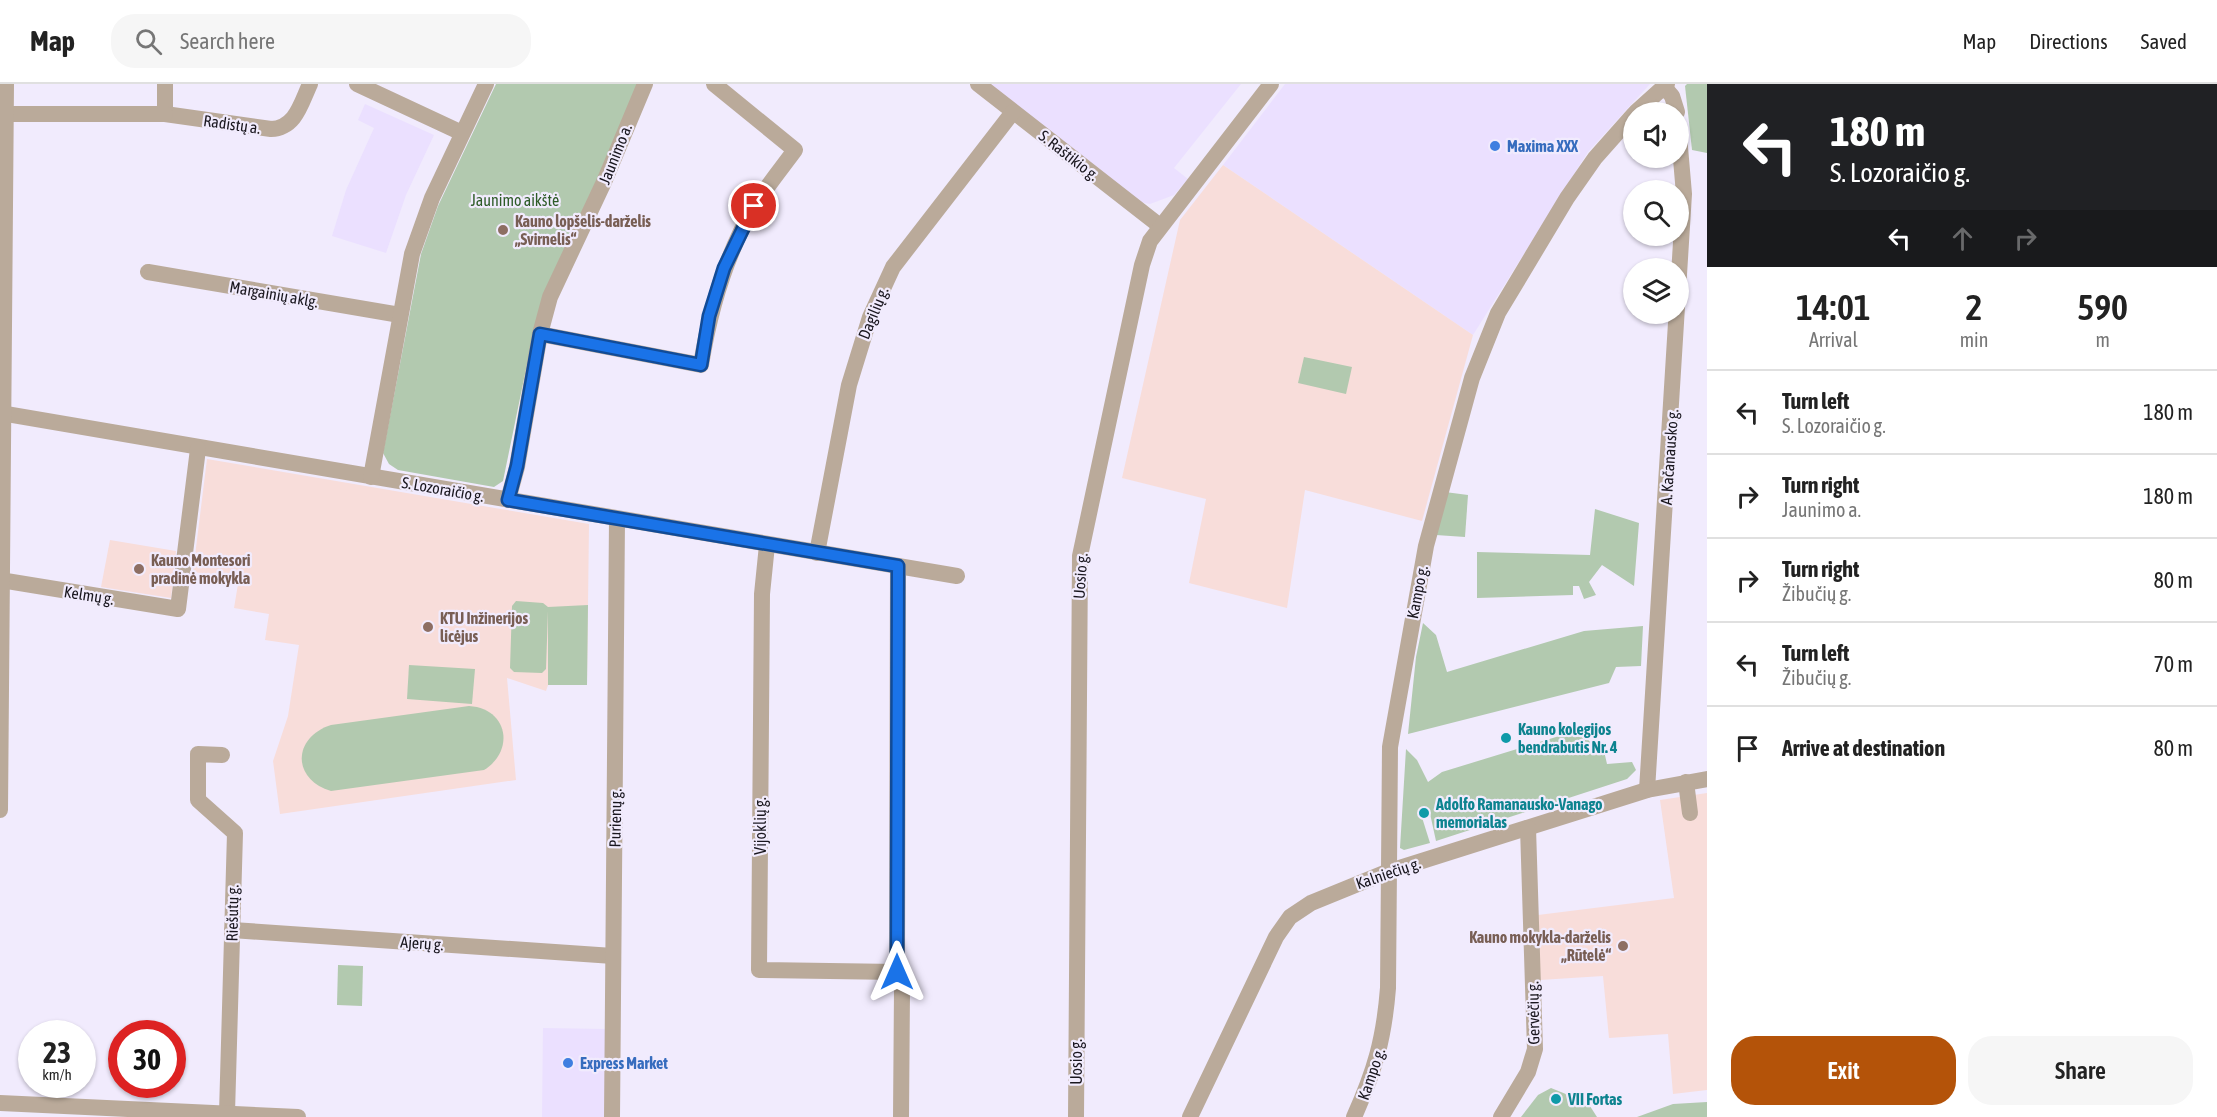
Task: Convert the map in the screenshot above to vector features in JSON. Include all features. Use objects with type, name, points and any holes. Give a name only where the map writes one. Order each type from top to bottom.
[{"type":"street","points":[[0,810],[6,84]]},
{"type":"street","points":[[165,84],[165,114]]},
{"type":"street","name":"Radistų a.","points":[[6,114],[165,114],[278,129],[292,119],[310,84]]},
{"type":"street","points":[[357,84],[462,133]]},
{"type":"street","points":[[371,477],[412,254],[462,133],[486,84]]},
{"type":"street","name":"Jaunimo a.","points":[[508,500],[517,466],[540,334],[561,272],[604,182],[645,84]]},
{"type":"street","points":[[540,334],[701,365],[709,316],[724,268],[754,206],[795,150],[714,84]]},
{"type":"street","name":"S. Raštikio g.","points":[[978,84],[1160,226]]},
{"type":"street","name":"Uosio g.","points":[[1076,1117],[1080,556],[1142,266],[1150,242],[1271,84]]},
{"type":"street","points":[[1665,86],[1674,102]]},
{"type":"street","name":"Kampo g.","points":[[1647,102],[1665,86]]},
{"type":"street","name":"Dagilių g.","points":[[817,553],[849,385],[870,317],[893,267],[1013,112]]},
{"type":"street","name":"Kampo g.","points":[[1354,1117],[1380,1053],[1385,1024],[1388,988],[1387,872],[1390,747],[1426,546],[1472,378],[1498,313],[1567,198],[1595,158],[1623,126]]},
{"type":"street","name":"A. Kačanausko g.","points":[[1647,790],[1684,194],[1682,168]]},
{"type":"street","name":"Margainių aklg.","points":[[148,272],[400,315]]},
{"type":"street","name":"S. Lozoraičio g.","points":[[2,413],[957,576]]},
{"type":"street","name":"Kelmų g.","points":[[1,580],[178,609],[198,448]]},
{"type":"street","name":"Purienų g.","points":[[612,1117],[617,519]]},
{"type":"street","name":"Vijoklių g.","points":[[767,545],[762,594],[759,970],[897,972]]},
{"type":"street","points":[[898,566],[897,972],[902,990],[901,1117]]},
{"type":"street","name":"Riešutų g.","points":[[222,755],[198,754],[198,800],[235,833],[227,1113]]},
{"type":"street","name":"Kalniečių g.","points":[[1190,1117],[1282,926],[1290,917],[1311,903],[1387,872],[1647,790],[1707,779]]},
{"type":"street","points":[[1686,782],[1690,813]]},
{"type":"street","name":"Gervėčių g.","points":[[1501,1117],[1528,1072],[1535,1049],[1528,828]]},
{"type":"street","name":"Ajerų g.","points":[[232,930],[613,956]]},
{"type":"street","points":[[0,1103],[190,1114],[227,1113],[298,1117]]},
{"type":"shaded area","points":[[990,84],[1241,84],[1174,168],[1188,179],[1174,195],[1150,204],[1140,202]]},
{"type":"shaded area","points":[[1285,84],[1650,84],[1634,102],[1623,102],[1623,114],[1588,152],[1473,335],[1223,165]]},
{"type":"shaded area","points":[[365,104],[434,135],[406,195],[386,253],[332,236],[346,190],[374,128],[358,120]]},
{"type":"shaded area","points":[[1223,165],[1473,335],[1422,521],[1305,490],[1287,608],[1189,583],[1206,499],[1122,478],[1180,220]]},
{"type":"shaded area","name":"KTU Inžinerijos licėjus","points":[[207,459],[589,524],[587,685],[548,685],[546,691],[507,678],[516,780],[280,814],[273,761],[288,716],[299,645],[265,640],[269,614],[234,608],[239,578],[193,572]]},
{"type":"shaded area","name":"Kauno Montesori pradinė mokykla","points":[[110,540],[176,551],[171,598],[101,587]]},
{"type":"shaded area","name":"Kauno mokykla-darželis „Rūtelė“","points":[[1707,793],[1707,1090],[1673,1094],[1668,1034],[1609,1038],[1603,976],[1540,980],[1538,915],[1674,898],[1660,800]]},
{"type":"shaded area","points":[[543,1028],[607,1029],[606,1117],[542,1117]]},
{"type":"green space","name":"Jaunimo aikštė","points":[[496,84],[639,84],[534,330],[503,481],[494,487],[398,470],[389,464],[383,453],[421,254],[438,206]]},
{"type":"green space","points":[[1687,84],[1707,84],[1707,153],[1692,150],[1689,102],[1687,102],[1685,86]]},
{"type":"green space","points":[[1304,357],[1352,367],[1346,394],[1298,383]]},
{"type":"green space","points":[[1445,492],[1468,495],[1465,537],[1436,535]]},
{"type":"green space","points":[[1595,509],[1639,523],[1634,586],[1602,565],[1589,582],[1596,595],[1584,599],[1579,586],[1573,586],[1573,595],[1477,598],[1477,552],[1590,555]]},
{"type":"green space","points":[[516,601],[543,603],[548,607],[588,605],[587,685],[548,685],[548,611],[546,669],[542,673],[514,672],[510,668],[512,606]]},
{"type":"green space","points":[[1423,623],[1436,635],[1447,672],[1584,631],[1643,626],[1641,666],[1616,667],[1609,683],[1408,734],[1416,657]]},
{"type":"green space","points":[[409,665],[475,669],[472,704],[407,699]]},
{"type":"green space","points":[[469,706],[492,714],[503,731],[500,752],[494,762],[484,770],[331,791],[318,785],[303,768],[304,748],[309,739],[318,731],[331,725]]},
{"type":"green space","points":[[1579,730],[1590,742],[1591,748],[1604,751],[1607,764],[1632,762],[1636,770],[1627,779],[1436,841],[1429,809],[1420,811],[1430,843],[1404,850],[1400,848],[1406,749],[1417,760],[1428,782],[1442,772]]},
{"type":"green space","points":[[338,965],[363,966],[362,1006],[337,1005]]},
{"type":"green space","name":"VII Fortas","points":[[1551,1088],[1588,1103],[1597,1117],[1521,1117],[1538,1095]]},
{"type":"green space","name":"VII Fortas","points":[[1707,1102],[1707,1117],[1637,1117],[1673,1104]]},
{"type":"place","name":"Maxima XXX","points":[[1495,146]]},
{"type":"place","name":"Kauno lopšelis-darželis „Svirnelis“","points":[[503,230]]},
{"type":"place","name":"Kauno Montesori pradinė mokykla","points":[[139,569]]},
{"type":"place","name":"KTU Inžinerijos licėjus","points":[[428,627]]},
{"type":"place","name":"Kauno kolegijos bendrabutis Nr. 4","points":[[1506,738]]},
{"type":"place","name":"Adolfo Ramanausko-Vanago memorialas","points":[[1424,813]]},
{"type":"place","name":"Kauno mokykla-darželis „Rūtelė“","points":[[1623,946]]},
{"type":"place","name":"Express Market","points":[[568,1063]]},
{"type":"place","name":"VII Fortas","points":[[1556,1099]]},
{"type":"route","points":[[754,206],[724,268],[709,316],[701,365],[540,334],[517,466],[508,500],[898,566],[897,972]]}]
